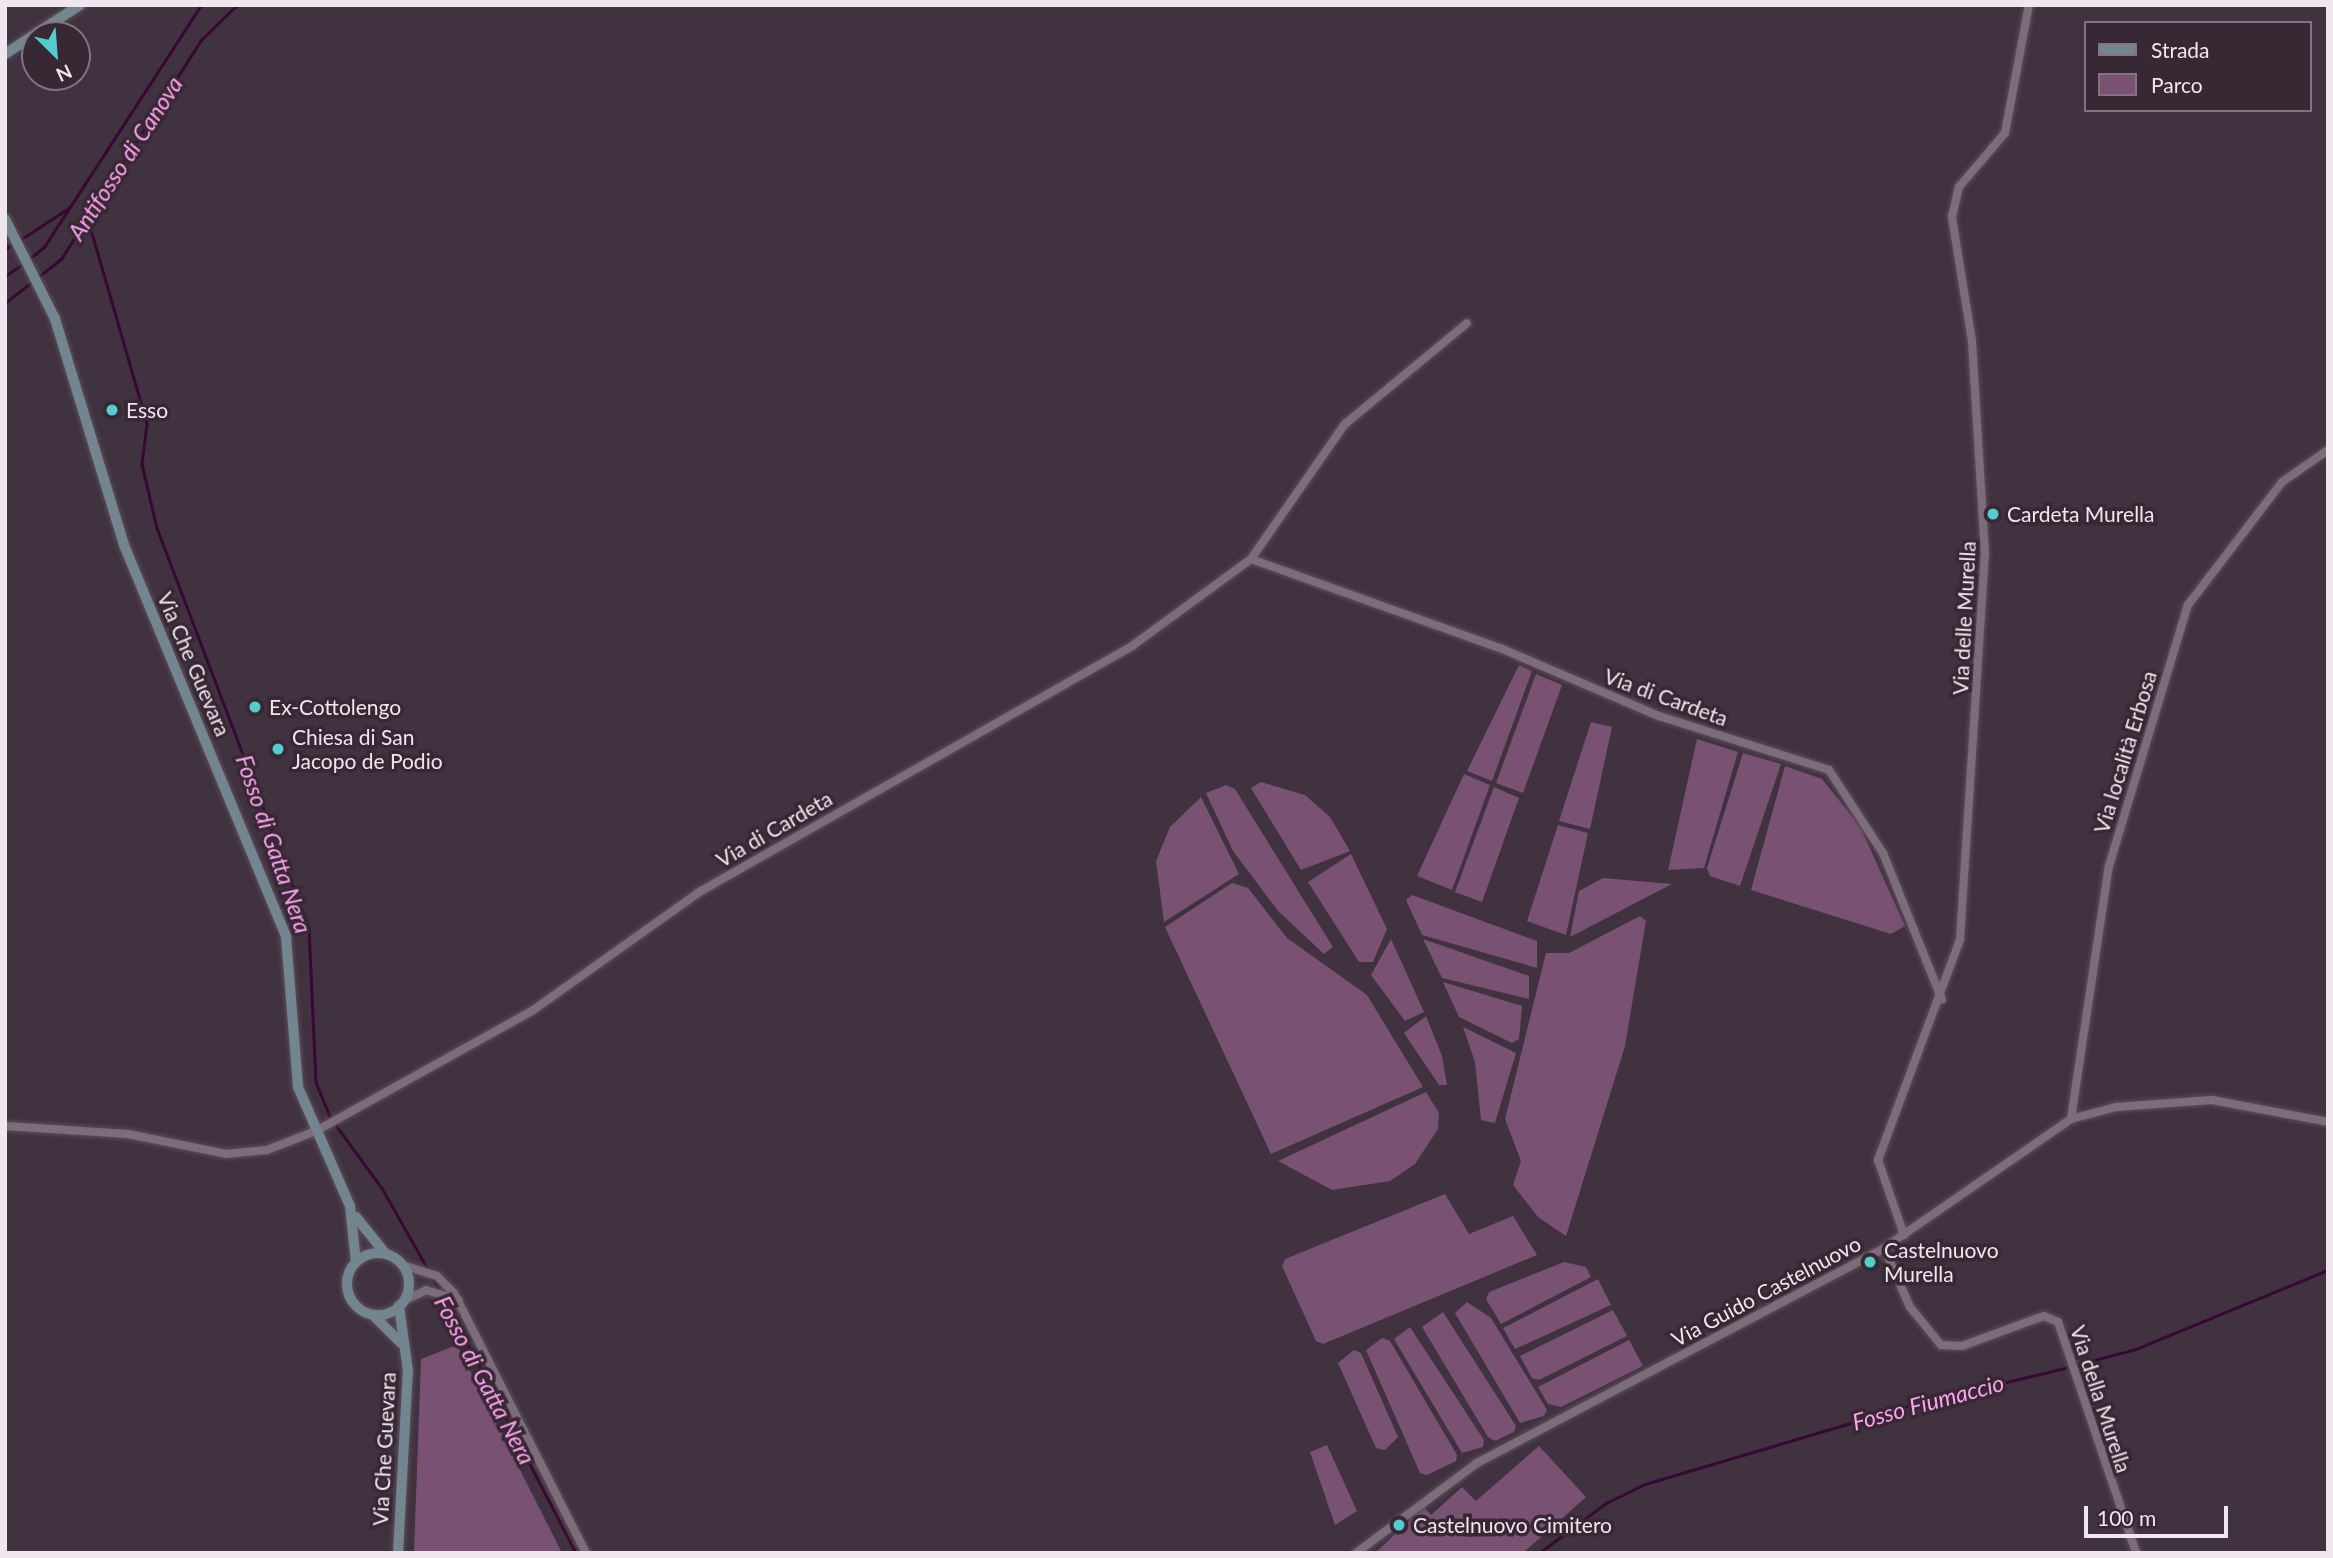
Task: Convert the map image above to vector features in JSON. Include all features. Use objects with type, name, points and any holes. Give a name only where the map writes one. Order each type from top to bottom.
[{"type":"main road","points":[[5,54],[80,5]]},
{"type":"main road","name":"Via Che Guevara","points":[[5,219],[44,290],[124,545],[286,937],[296,1079],[316,1132],[350,1206],[385,1253]]},
{"type":"main road","name":"Via Che Guevara","points":[[350,1206],[356,1262]]},
{"type":"main road","points":[[385,1253],[403,1265],[409,1282],[402,1303],[371,1314],[348,1290],[356,1262],[385,1253]]},
{"type":"main road","name":"Via Che Guevara","points":[[398,1553],[405,1348],[402,1303]]},
{"type":"main road","name":"Via Che Guevara","points":[[371,1314],[405,1348]]},
{"type":"street","name":"Via delle Murella","points":[[1905,1235],[1878,1160],[1942,1000],[1960,939],[1970,846],[1986,524],[1972,341],[1952,217],[1959,187],[2005,133],[2029,5]]},
{"type":"street","name":"Via di Cardeta","points":[[5,1126],[128,1134],[226,1154],[260,1151],[316,1132],[511,1024],[701,891],[1122,652],[1251,559],[1345,424],[1467,323]]},
{"type":"street","name":"Via località Erbosa","points":[[2071,1119],[2109,866],[2188,605],[2282,482],[2328,450]]},
{"type":"street","name":"Via di Cardeta","points":[[1251,559],[1500,648],[1659,716],[1829,770],[1883,853],[1942,1000]]},
{"type":"street","name":"Via Guido Castelnuovo","points":[[1356,1553],[1477,1463],[1884,1248],[2071,1119],[2116,1107],[2212,1100],[2328,1122]]},
{"type":"street","name":"Via della Murella","points":[[1884,1248],[1910,1307],[1941,1345],[1962,1346],[2044,1316],[2062,1327],[2136,1553]]},
{"type":"street","points":[[403,1265],[437,1276],[458,1300],[586,1553]]},
{"type":"street","points":[[402,1303],[439,1292],[458,1300]]},
{"type":"green space","points":[[1519,665],[1532,671],[1492,781],[1467,771]]},
{"type":"green space","points":[[1536,674],[1562,685],[1523,793],[1496,783]]},
{"type":"green space","points":[[1591,722],[1612,727],[1590,829],[1559,821]]},
{"type":"green space","points":[[1697,739],[1738,752],[1704,868],[1668,870]]},
{"type":"green space","points":[[1743,753],[1781,764],[1740,886],[1710,876],[1707,868]]},
{"type":"green space","points":[[1785,766],[1822,779],[1860,826],[1905,926],[1891,934],[1751,890]]},
{"type":"green space","points":[[1464,774],[1490,785],[1452,890],[1417,876]]},
{"type":"green space","points":[[1261,782],[1305,795],[1330,817],[1350,851],[1301,870],[1251,788]]},
{"type":"green space","points":[[1226,785],[1235,789],[1333,947],[1324,954],[1278,911],[1233,851],[1206,793]]},
{"type":"green space","points":[[1494,787],[1519,798],[1482,902],[1455,892]]},
{"type":"green space","points":[[1201,797],[1239,874],[1164,922],[1156,861],[1170,827]]},
{"type":"green space","points":[[1558,825],[1588,833],[1566,935],[1527,921]]},
{"type":"green space","points":[[1351,854],[1387,929],[1373,962],[1359,962],[1308,882]]},
{"type":"green space","points":[[1603,878],[1672,884],[1570,937],[1579,891]]},
{"type":"green space","points":[[1232,883],[1248,888],[1287,938],[1367,995],[1423,1087],[1271,1154],[1165,927]]},
{"type":"green space","points":[[1412,895],[1537,941],[1537,968],[1422,935],[1406,900]]},
{"type":"green space","points":[[1640,916],[1646,921],[1625,1046],[1566,1236],[1538,1217],[1513,1185],[1521,1161],[1505,1119],[1546,953],[1569,953]]},
{"type":"green space","points":[[1391,939],[1424,1012],[1405,1021],[1371,975]]},
{"type":"green space","points":[[1423,939],[1529,976],[1529,999],[1442,978]]},
{"type":"green space","points":[[1443,982],[1522,1006],[1519,1039],[1512,1043],[1459,1017]]},
{"type":"green space","points":[[1426,1016],[1442,1056],[1447,1085],[1439,1085],[1404,1033]]},
{"type":"green space","points":[[1463,1027],[1516,1053],[1495,1123],[1481,1120],[1475,1062]]},
{"type":"green space","points":[[1426,1092],[1439,1113],[1438,1129],[1415,1164],[1390,1181],[1332,1190],[1278,1161]]},
{"type":"green space","points":[[1445,1194],[1469,1234],[1513,1216],[1537,1255],[1323,1344],[1316,1341],[1282,1266],[1285,1259]]},
{"type":"green space","points":[[1564,1262],[1586,1267],[1591,1277],[1501,1324],[1486,1299],[1489,1292]]},
{"type":"green space","points":[[1598,1279],[1611,1305],[1515,1349],[1503,1328]]},
{"type":"green space","points":[[1467,1302],[1491,1318],[1547,1410],[1544,1416],[1520,1423],[1455,1313]]},
{"type":"green space","points":[[1613,1310],[1627,1336],[1539,1380],[1532,1378],[1520,1356]]},
{"type":"green space","points":[[1443,1312],[1516,1426],[1514,1432],[1495,1441],[1488,1437],[1422,1327]]},
{"type":"green space","points":[[1410,1327],[1484,1440],[1483,1447],[1462,1453],[1394,1339]]},
{"type":"green space","points":[[1382,1338],[1390,1341],[1457,1455],[1456,1461],[1427,1475],[1420,1473],[1366,1350]]},
{"type":"green space","points":[[1629,1340],[1643,1366],[1561,1407],[1548,1404],[1538,1387]]},
{"type":"green space","points":[[457,1345],[562,1553],[414,1553],[421,1359]]},
{"type":"green space","points":[[1354,1350],[1361,1353],[1398,1437],[1385,1450],[1376,1448],[1338,1363]]},
{"type":"green space","points":[[1327,1445],[1357,1511],[1335,1525],[1310,1452]]},
{"type":"green space","points":[[1539,1446],[1586,1497],[1523,1553],[1375,1553],[1424,1507],[1431,1515],[1462,1487],[1476,1501]]},
{"type":"waterway","points":[[28,260],[44,247],[201,5]]},
{"type":"waterway","name":"Antifosso di Canova","points":[[38,277],[61,259],[201,40],[237,5]]},
{"type":"waterway","points":[[20,240],[70,207]]},
{"type":"waterway","name":"Fosso di Gatta Nera","points":[[88,219],[147,424],[142,464],[157,528],[309,928],[316,1082],[330,1117],[382,1188],[429,1271]]},
{"type":"waterway","points":[[5,249],[14,243]]},
{"type":"waterway","points":[[5,276],[23,264]]},
{"type":"waterway","name":"Antifosso di Canova","points":[[5,303],[33,281]]},
{"type":"waterway","name":"Fosso Fiumaccio","points":[[2076,1365],[2136,1349],[2328,1270]]},
{"type":"waterway","name":"Fosso di Gatta Nera","points":[[432,1277],[441,1292]]},
{"type":"waterway","name":"Fosso di Gatta Nera","points":[[444,1298],[576,1553]]},
{"type":"waterway","name":"Fosso Fiumaccio","points":[[1539,1553],[1606,1503],[1645,1484],[1911,1405],[2069,1367]]},
{"type":"place","name":"Esso","points":[[112,410]]},
{"type":"place","name":"Cardeta Murella","points":[[1993,514]]},
{"type":"place","name":"Ex-Cottolengo","points":[[255,707]]},
{"type":"place","name":"Chiesa di San Jacopo de Podio","points":[[278,749]]},
{"type":"place","name":"Castelnuovo Murella","points":[[1870,1262]]},
{"type":"place","name":"Castelnuovo Cimitero","points":[[1399,1525]]}]
